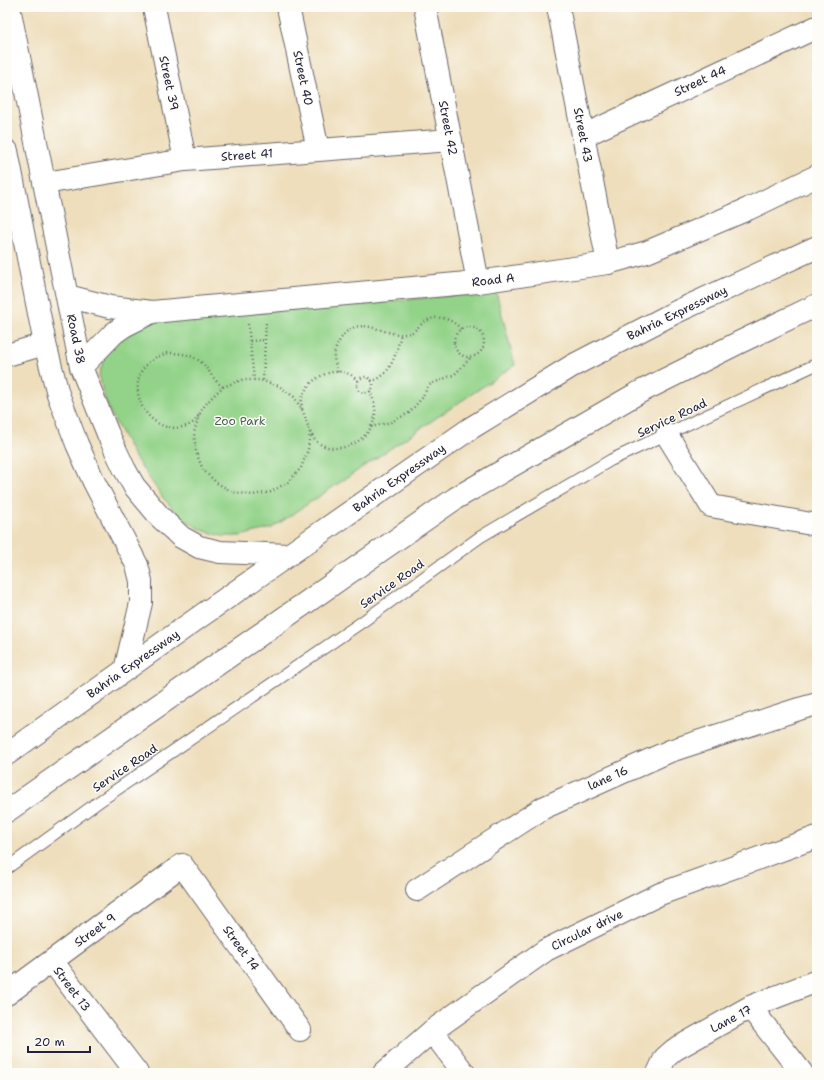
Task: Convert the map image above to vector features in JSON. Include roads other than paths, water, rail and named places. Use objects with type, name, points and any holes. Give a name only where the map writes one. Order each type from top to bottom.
[{"type":"main road","name":"Road 38","points":[[10,7],[81,367],[108,434],[124,468],[134,486],[160,517],[181,536],[199,546],[220,552],[288,555]]},
{"type":"main road","name":"Street 39","points":[[154,7],[185,160]]},
{"type":"main road","name":"Street 40","points":[[288,7],[318,150]]},
{"type":"main road","name":"Street 42","points":[[425,7],[478,282]]},
{"type":"main road","name":"Street 43","points":[[558,7],[608,263]]},
{"type":"main road","name":"Street 44","points":[[583,136],[817,27]]},
{"type":"main road","name":"Street 41","points":[[44,183],[185,160],[451,140]]},
{"type":"main road","points":[[7,151],[11,193],[45,344],[58,394],[76,444],[137,565],[141,581],[141,603],[125,670]]},
{"type":"main road","name":"Road A","points":[[152,312],[478,282],[608,263],[647,252],[748,209],[817,176]]},
{"type":"main road","name":"Bahria Expressway","points":[[7,754],[288,555],[471,428],[572,366],[676,312],[817,247]]},
{"type":"main road","points":[[67,296],[110,307],[152,312]]},
{"type":"main road","points":[[7,811],[456,498],[638,393],[817,305]]},
{"type":"main road","points":[[81,367],[114,333],[124,326],[152,312]]},
{"type":"main road","points":[[7,355],[45,344]]},
{"type":"main road","points":[[667,435],[711,506],[817,526]]},
{"type":"main road","name":"lane 16","points":[[417,890],[544,808],[670,751],[817,704]]},
{"type":"main road","name":"Circular drive","points":[[384,1073],[432,1031],[546,950],[660,894],[817,837]]},
{"type":"main road","name":"Street 9","points":[[7,994],[182,865]]},
{"type":"main road","name":"Street 14","points":[[182,865],[300,1030]]},
{"type":"main road","name":"Street 13","points":[[52,961],[136,1073]]},
{"type":"main road","name":"Lane 17","points":[[658,1073],[665,1058],[674,1050],[750,1007],[817,981]]},
{"type":"main road","points":[[750,1007],[802,1073]]},
{"type":"main road","points":[[432,1031],[464,1073]]},
{"type":"lane","name":"Service Road","points":[[7,868],[97,803],[362,622],[480,537],[611,460],[817,364]]},
{"type":"park label","name":"Zoo Park","points":[[240,421]]}]
